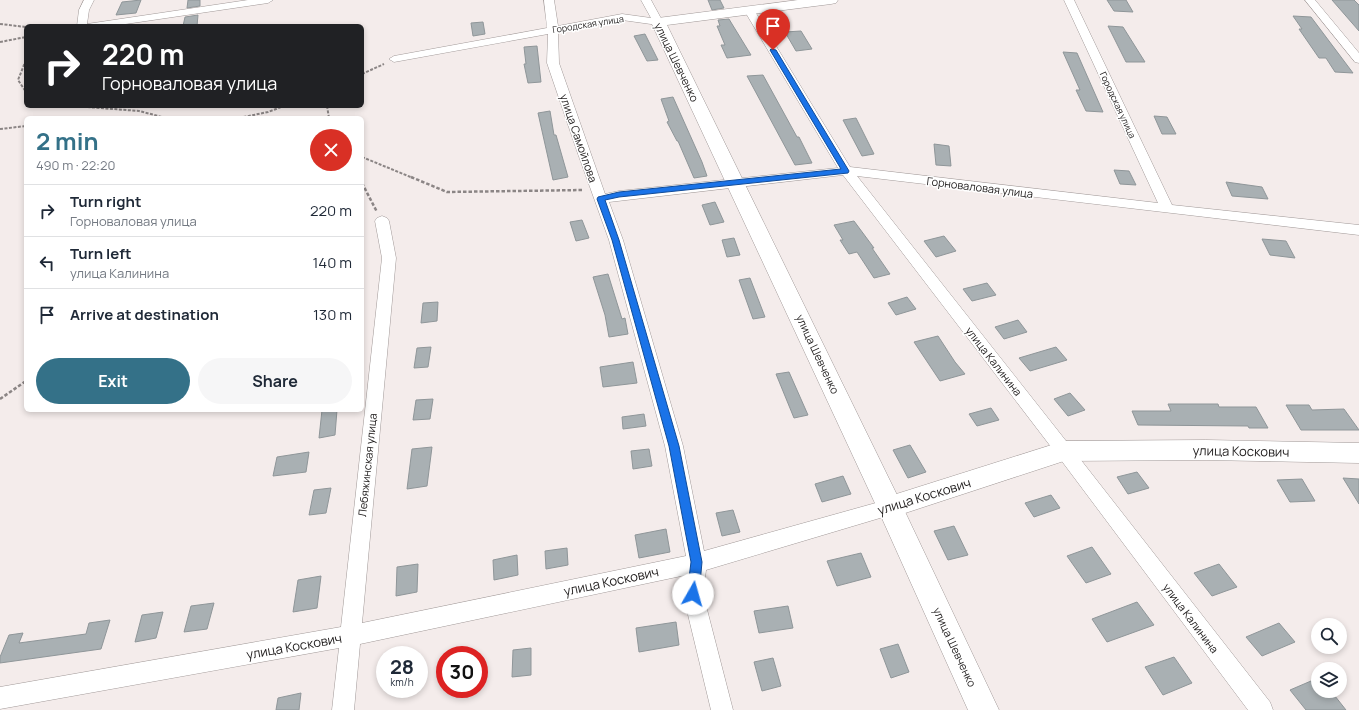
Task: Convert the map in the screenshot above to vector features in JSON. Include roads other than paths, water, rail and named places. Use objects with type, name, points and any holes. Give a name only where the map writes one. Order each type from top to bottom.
[{"type":"main road","name":"Городская улица","points":[[658,22],[746,5],[831,0]]},
{"type":"main road","name":"улица Шевченко","points":[[658,22],[736,182],[890,507],[984,710]]},
{"type":"street","points":[[82,24],[84,10],[89,0]]},
{"type":"street","points":[[105,24],[268,0]]},
{"type":"street","name":"улица Самойлова","points":[[549,0],[553,30],[554,63],[616,240],[674,446],[697,562],[693,594],[722,710]]},
{"type":"street","name":"улица Шевченко","points":[[646,0],[658,22]]},
{"type":"street","name":"Городская улица","points":[[1069,0],[1167,209]]},
{"type":"street","points":[[1310,0],[1359,60]]},
{"type":"street","name":"улица Калинина","points":[[746,5],[846,171],[1064,451],[1262,710]]},
{"type":"street","name":"Городская улица","points":[[394,59],[622,17],[658,22]]},
{"type":"street","name":"Горноваловая улица","points":[[599,195],[619,195],[846,171],[1359,230]]},
{"type":"street","name":"Лебяжинская улица","points":[[343,710],[349,636],[389,258],[382,221]]},
{"type":"street","name":"улица Коскович","points":[[0,698],[349,636],[697,562],[890,507],[1064,451],[1206,450],[1359,452]]}]
